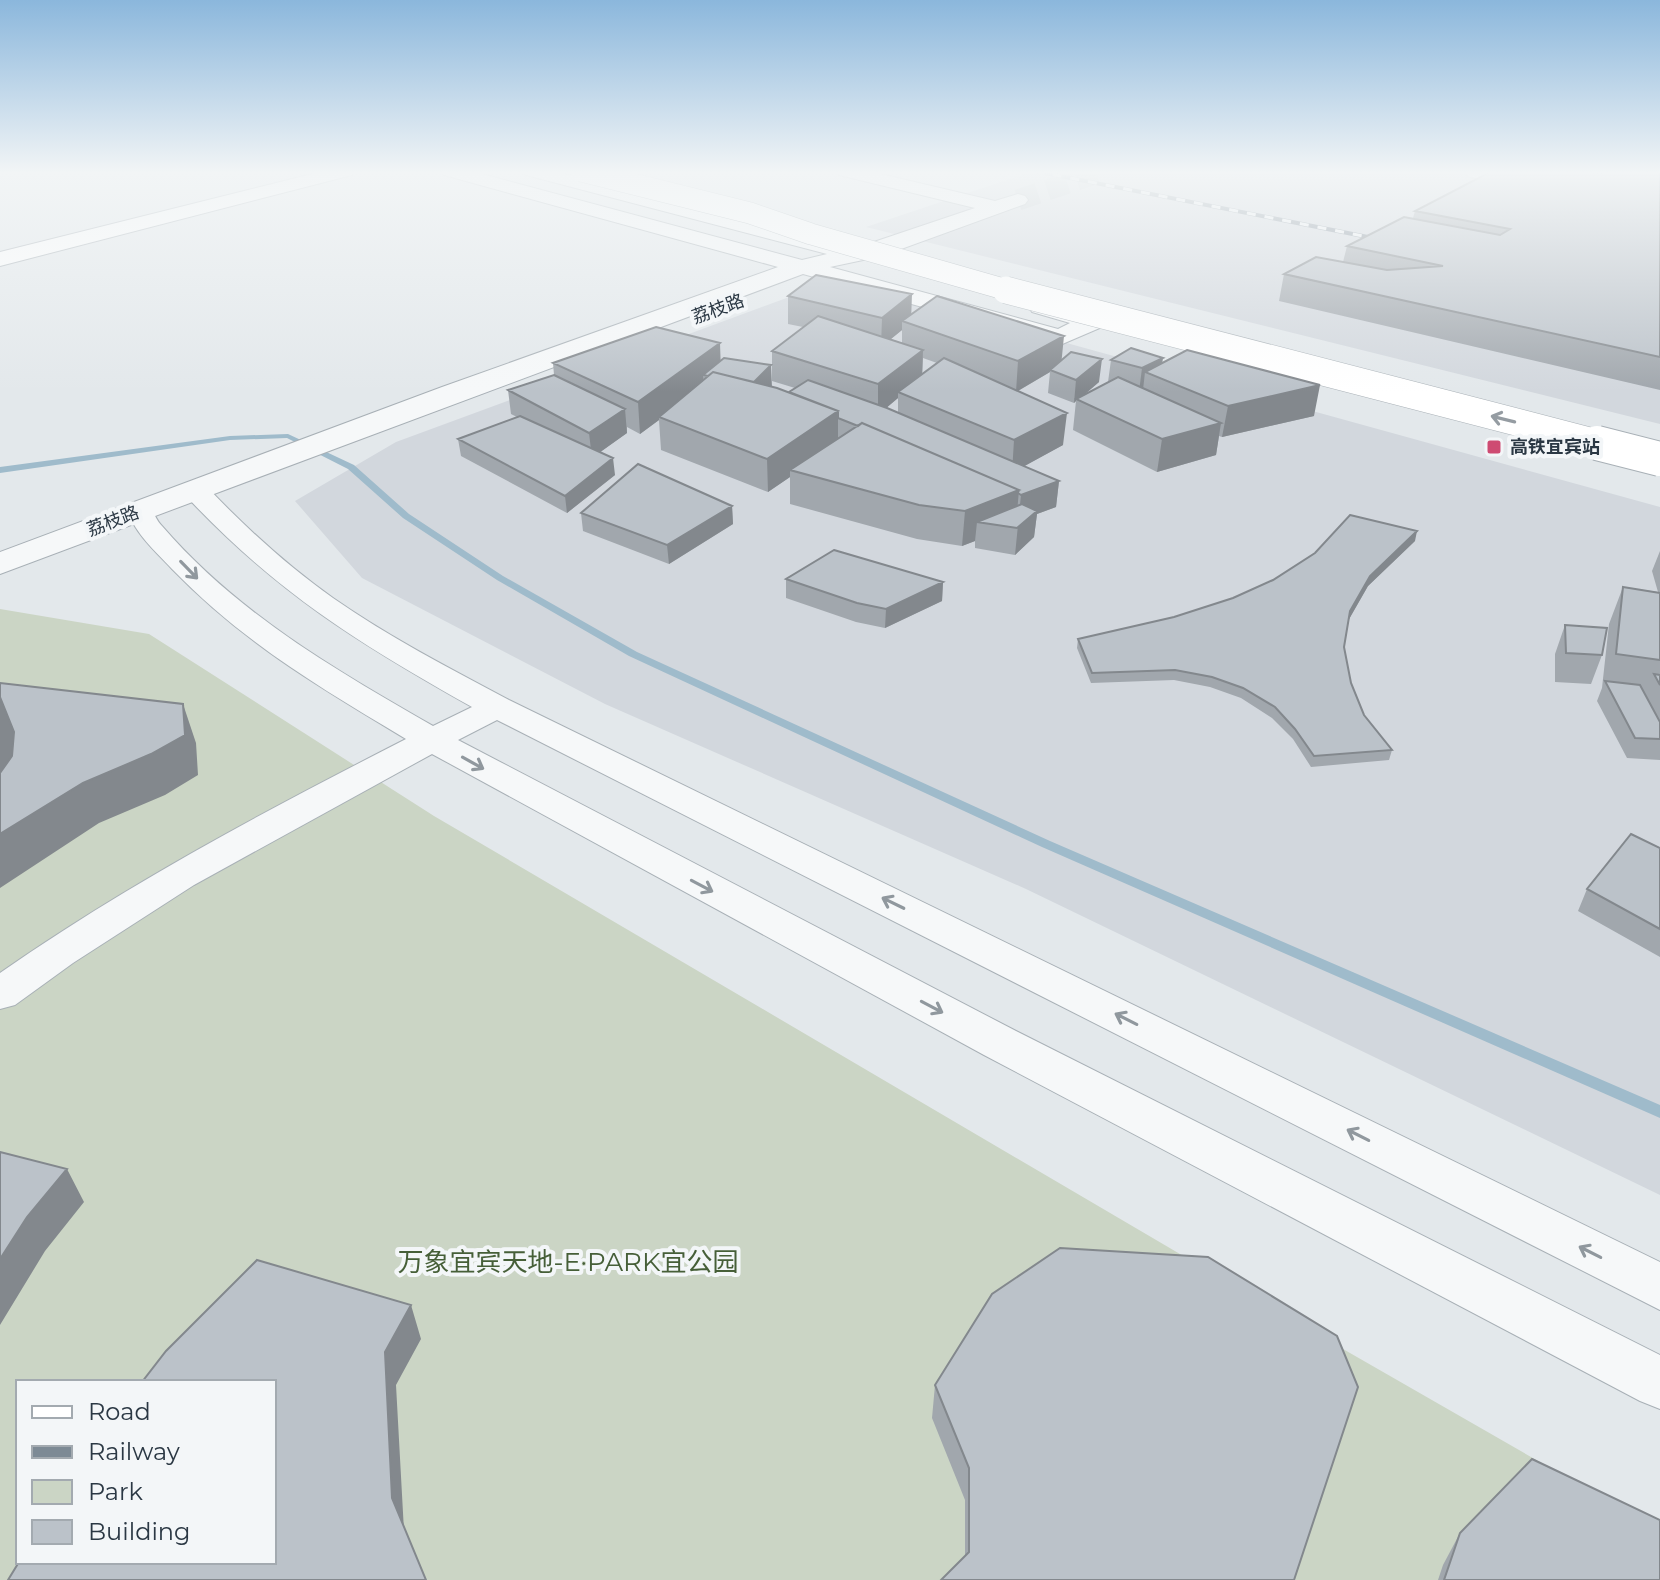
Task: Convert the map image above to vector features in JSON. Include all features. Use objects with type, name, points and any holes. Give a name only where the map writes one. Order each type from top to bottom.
[{"type":"main road","points":[[0,259],[49,245]]},
{"type":"main road","points":[[854,245],[982,284],[1660,459]]},
{"type":"main road","points":[[896,245],[1660,438]]},
{"type":"street","points":[[719,245],[1060,337],[1093,322],[816,245]]},
{"type":"street","name":"荔枝路","points":[[0,584],[144,519],[283,463],[459,396],[883,245]]},
{"type":"street","points":[[201,497],[269,562],[344,618],[497,707],[1660,1287]]},
{"type":"street","points":[[144,519],[203,584],[301,663],[432,740],[1000,1043],[1660,1383]]},
{"type":"street","name":"荔枝路","points":[[0,564],[144,519]]},
{"type":"street","points":[[0,994],[54,954],[161,887],[278,820],[497,707]]},
{"type":"shaded area","points":[[937,245],[1660,245],[1660,424]]},
{"type":"shaded area","points":[[811,289],[875,290],[1660,507],[1660,1195],[1026,889],[605,704],[362,578],[295,501],[396,442]]},
{"type":"green space","name":"万象宜宾天地-E·PARK宜公园","points":[[0,609],[149,634],[434,816],[1289,1318],[1660,1531],[1660,1580],[0,1580]]},
{"type":"building","points":[[1660,245],[1660,357],[1284,274],[1316,257],[1387,270],[1443,266],[1347,246]]},
{"type":"building","points":[[816,275],[912,294],[882,318],[788,296]]},
{"type":"building","points":[[937,296],[1064,336],[1018,361],[902,321]]},
{"type":"building","points":[[818,316],[923,350],[878,384],[772,351]]},
{"type":"building","points":[[656,327],[720,343],[638,402],[553,363]]},
{"type":"building","points":[[1131,348],[1163,358],[1142,368],[1111,360]]},
{"type":"building","points":[[1187,350],[1320,385],[1228,406],[1145,372]]},
{"type":"building","points":[[1071,352],[1102,359],[1076,380],[1050,370]]},
{"type":"building","points":[[724,358],[771,365],[754,382],[713,372],[703,375]]},
{"type":"building","points":[[944,358],[1067,413],[1014,440],[898,392]]},
{"type":"building","points":[[713,372],[777,388],[838,411],[767,459],[659,417]]},
{"type":"building","points":[[554,375],[625,409],[589,433],[508,390]]},
{"type":"building","points":[[1118,377],[1221,423],[1162,439],[1076,399]]},
{"type":"building","points":[[808,380],[887,408],[1059,481],[1021,495],[1019,490],[862,423],[858,426],[838,418],[838,411],[789,392]]},
{"type":"building","points":[[520,416],[613,458],[565,496],[458,439]]},
{"type":"building","points":[[862,423],[1019,490],[965,511],[919,505],[790,470]]},
{"type":"building","points":[[638,464],[732,506],[667,545],[581,513]]},
{"type":"building","points":[[1022,504],[1037,511],[1017,528],[977,522]]},
{"type":"building","points":[[1350,515],[1417,531],[1370,576],[1350,611],[1344,647],[1351,683],[1364,715],[1392,750],[1314,756],[1275,707],[1243,688],[1212,677],[1175,670],[1092,673],[1078,639],[1174,617],[1233,598],[1273,580],[1315,553]]},
{"type":"building","points":[[834,550],[943,582],[886,609],[857,603],[786,579]]},
{"type":"building","points":[[1623,587],[1660,593],[1660,660],[1616,654]]},
{"type":"building","points":[[1565,625],[1607,628],[1602,655],[1566,653]]},
{"type":"building","points":[[1605,681],[1640,685],[1660,722],[1660,739],[1635,738]]},
{"type":"building","points":[[0,683],[183,704],[185,735],[151,754],[83,783],[0,834],[0,773],[12,756],[14,732],[0,697]]},
{"type":"building","points":[[1631,834],[1660,848],[1660,929],[1587,889]]},
{"type":"building","points":[[0,1152],[67,1169],[27,1217],[0,1259]]},
{"type":"building","points":[[1060,1248],[1208,1257],[1337,1336],[1358,1387],[1294,1580],[941,1580],[969,1552],[969,1468],[935,1385],[992,1294]]},
{"type":"building","points":[[257,1260],[411,1305],[385,1352],[392,1498],[426,1580],[8,1580],[18,1564],[276,1564],[276,1380],[144,1380],[166,1351]]},
{"type":"building","points":[[1532,1459],[1660,1520],[1660,1580],[1444,1580],[1460,1533]]},
{"type":"waterway","points":[[0,470],[230,438],[288,436],[351,467],[406,516],[500,578],[633,654],[1046,844],[1660,1112]]},
{"type":"place","name":"高铁宜宾站","points":[[1494,447]]}]
